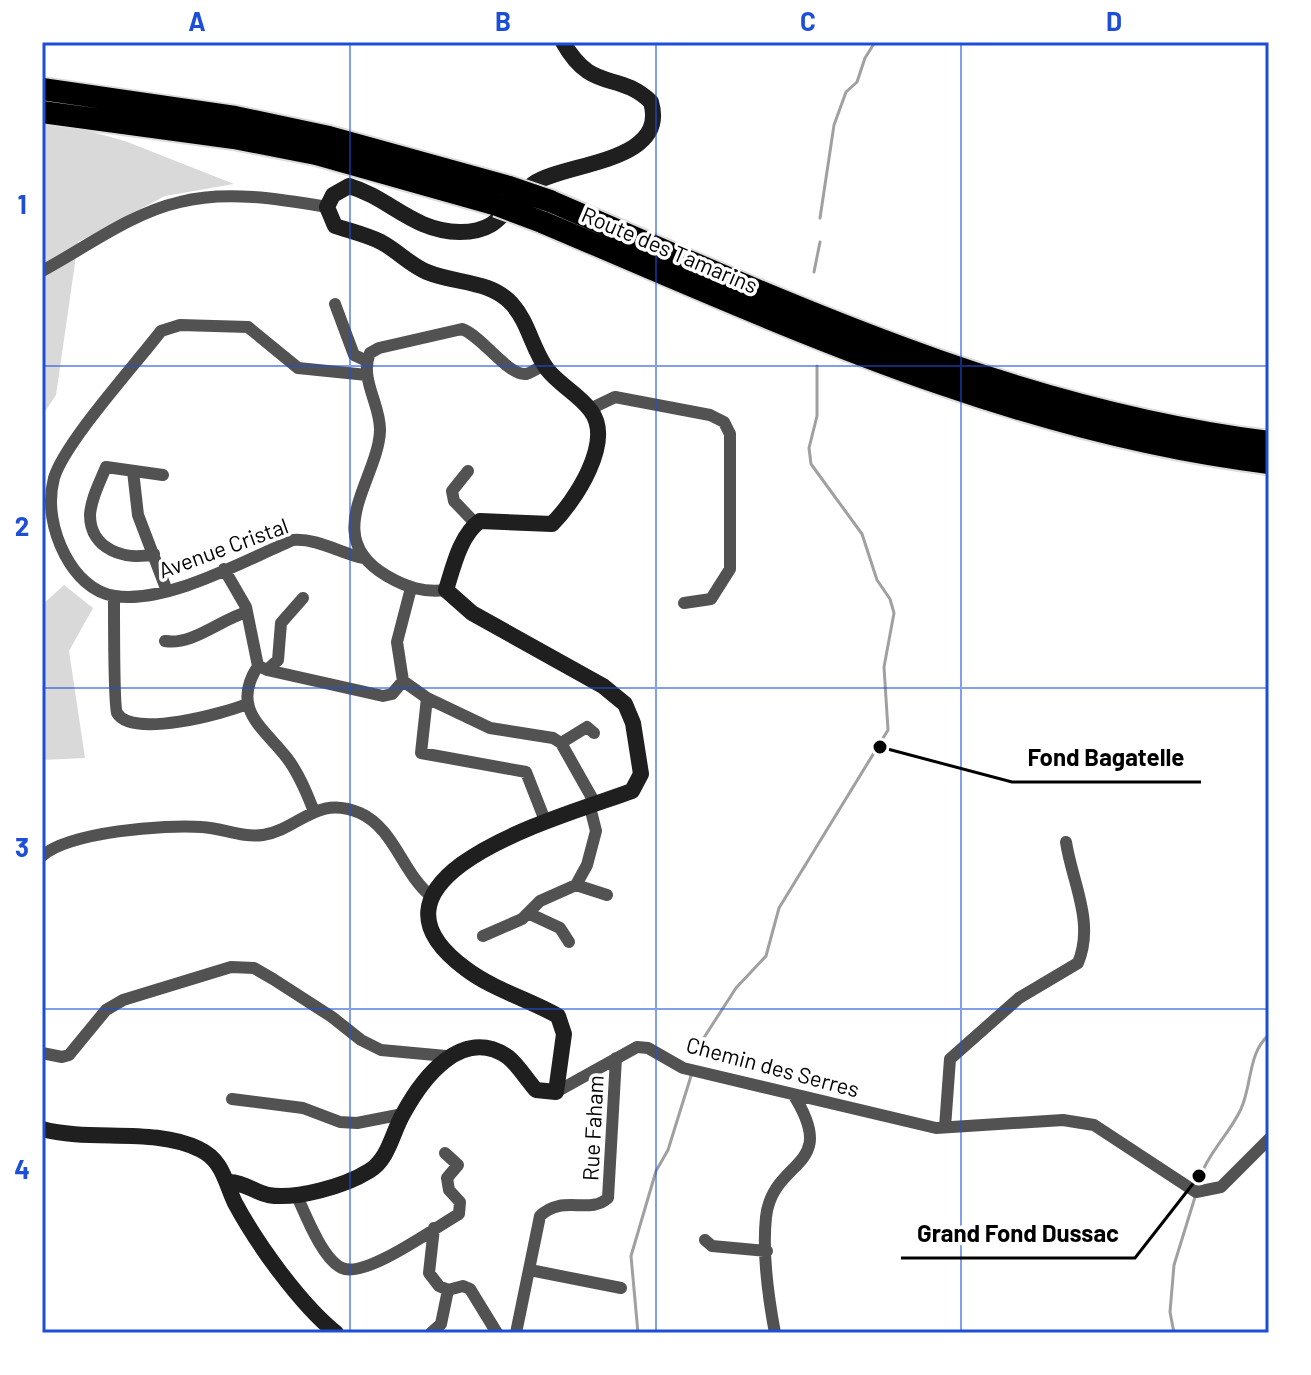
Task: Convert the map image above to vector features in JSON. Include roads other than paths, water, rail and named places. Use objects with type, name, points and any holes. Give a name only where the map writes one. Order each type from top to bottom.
[{"type":"highway","name":"Route des Tamarins","points":[[42,89],[235,117],[329,137],[503,202]]},
{"type":"highway","name":"Route des Tamarins","points":[[42,112],[234,138],[316,154],[546,212],[863,336],[972,373],[1128,418],[1269,442]]},
{"type":"highway","name":"Route des Tamarins","points":[[546,212],[800,333],[1000,406],[1123,439],[1269,463]]},
{"type":"street","points":[[446,590],[457,556],[476,524],[491,520],[552,524],[595,458],[600,440],[598,422],[590,409],[544,365],[522,317],[511,302],[479,285],[430,273],[381,242],[335,226],[327,207],[333,195],[349,186],[365,191],[400,216],[430,228],[459,232],[482,230],[493,226],[503,202],[533,184],[617,156],[638,143],[651,127],[651,102],[641,93],[583,71],[563,42]]},
{"type":"street","points":[[42,271],[142,216],[176,202],[201,197],[244,197],[327,207]]},
{"type":"street","points":[[335,304],[354,355],[367,361]]},
{"type":"street","points":[[247,704],[225,713],[155,724],[127,722],[118,714],[114,699],[117,658],[114,596],[77,576],[56,534],[52,493],[55,477],[66,454],[161,331],[180,325],[248,327],[298,368],[367,375]]},
{"type":"street","points":[[363,558],[357,536],[359,493],[380,427],[367,375],[367,361],[379,348],[462,329],[474,333],[513,371],[526,374],[544,365]]},
{"type":"street","points":[[590,409],[615,397],[710,415],[724,422],[730,434],[730,569],[711,599],[684,603]]},
{"type":"street","points":[[154,554],[131,557],[112,552],[102,541],[90,517],[106,467],[163,475]]},
{"type":"street","points":[[133,471],[138,515],[167,591]]},
{"type":"street","points":[[468,471],[452,491],[454,501],[476,524]]},
{"type":"street","points":[[42,536],[56,534]]},
{"type":"street","name":"Avenue Cristal","points":[[114,596],[167,591],[293,540],[307,539],[340,553],[363,558],[380,573],[411,588]]},
{"type":"street","points":[[224,569],[247,612],[263,668]]},
{"type":"street","points":[[42,1053],[62,1057],[69,1055],[106,1010],[123,1000],[231,967],[254,968],[332,1017],[361,1040],[381,1050],[446,1056],[478,1049],[495,1051],[508,1057],[536,1090],[556,1092],[564,1034],[558,1016],[497,988],[464,968],[436,938],[428,918],[431,896],[469,855],[546,823],[593,806],[632,791],[641,774],[633,723],[625,704],[603,686],[472,613],[446,590],[411,588],[397,642],[403,681],[427,698],[500,731],[546,736],[561,743],[593,806],[596,831],[587,865],[576,885],[540,901],[530,914],[483,936]]},
{"type":"street","points":[[303,598],[281,623],[280,655],[252,675],[247,704],[253,720],[297,772],[313,809]]},
{"type":"street","points":[[165,641],[191,638],[226,618],[247,612]]},
{"type":"street","points":[[263,668],[383,696],[392,694],[403,681]]},
{"type":"street","points":[[427,698],[421,753],[526,772],[546,823]]},
{"type":"street","points":[[561,743],[587,727],[594,733]]},
{"type":"street","points":[[42,856],[67,841],[144,830],[203,827],[228,833],[263,835],[313,809],[339,808],[361,814],[381,829],[414,883],[431,896]]},
{"type":"street","points":[[945,1127],[950,1059],[1019,998],[1078,963],[1085,932],[1080,891],[1066,842]]},
{"type":"street","points":[[576,885],[607,895]]},
{"type":"street","points":[[530,914],[560,928],[569,942]]},
{"type":"street","name":"Chemin des Serres","points":[[556,1092],[637,1047],[648,1048],[683,1068],[945,1127],[1063,1120],[1094,1125],[1196,1192],[1221,1187],[1269,1139]]},
{"type":"street","points":[[227,1182],[269,1195],[296,1194],[354,1179],[372,1169],[383,1159],[403,1114],[429,1074],[446,1056]]},
{"type":"street","name":"Rue Faham","points":[[516,1333],[537,1226],[548,1209],[562,1204],[592,1205],[608,1198],[616,1058]]},
{"type":"street","points":[[775,1333],[767,1293],[766,1214],[780,1184],[802,1161],[812,1140],[809,1119],[793,1094]]},
{"type":"street","points":[[232,1099],[303,1108],[340,1122],[357,1123],[403,1114]]},
{"type":"street","points":[[42,1129],[183,1143],[210,1156],[219,1165],[235,1203],[301,1300],[336,1333]]},
{"type":"street","points":[[296,1194],[316,1237],[343,1269],[363,1270],[459,1214],[462,1208],[447,1178],[458,1165],[445,1153]]},
{"type":"street","points":[[434,1228],[429,1273],[439,1286],[448,1290],[463,1286],[470,1289],[497,1333]]},
{"type":"street","points":[[705,1240],[712,1246],[767,1251]]},
{"type":"street","points":[[530,1270],[621,1288]]},
{"type":"street","points":[[433,1332],[441,1324],[448,1290]]},
{"type":"waterway","points":[[820,218],[834,125],[846,92],[857,82],[865,58],[875,42]]},
{"type":"waterway","points":[[814,272],[820,242]]},
{"type":"waterway","points":[[694,1053],[736,988],[766,956],[779,908],[888,730],[884,667],[894,613],[890,599],[877,580],[862,534],[811,464],[809,448],[817,416],[817,366]]},
{"type":"waterway","points":[[1197,1190],[1204,1168],[1241,1109],[1257,1050],[1269,1035]]},
{"type":"waterway","points":[[638,1333],[631,1256],[656,1171],[668,1150],[691,1076]]},
{"type":"waterway","points":[[1174,1333],[1170,1312],[1174,1265],[1195,1197]]},
{"type":"place","name":"Fond Bagatelle","points":[[880,747]]},
{"type":"place","name":"Grand Fond Dussac","points":[[1199,1176]]}]
